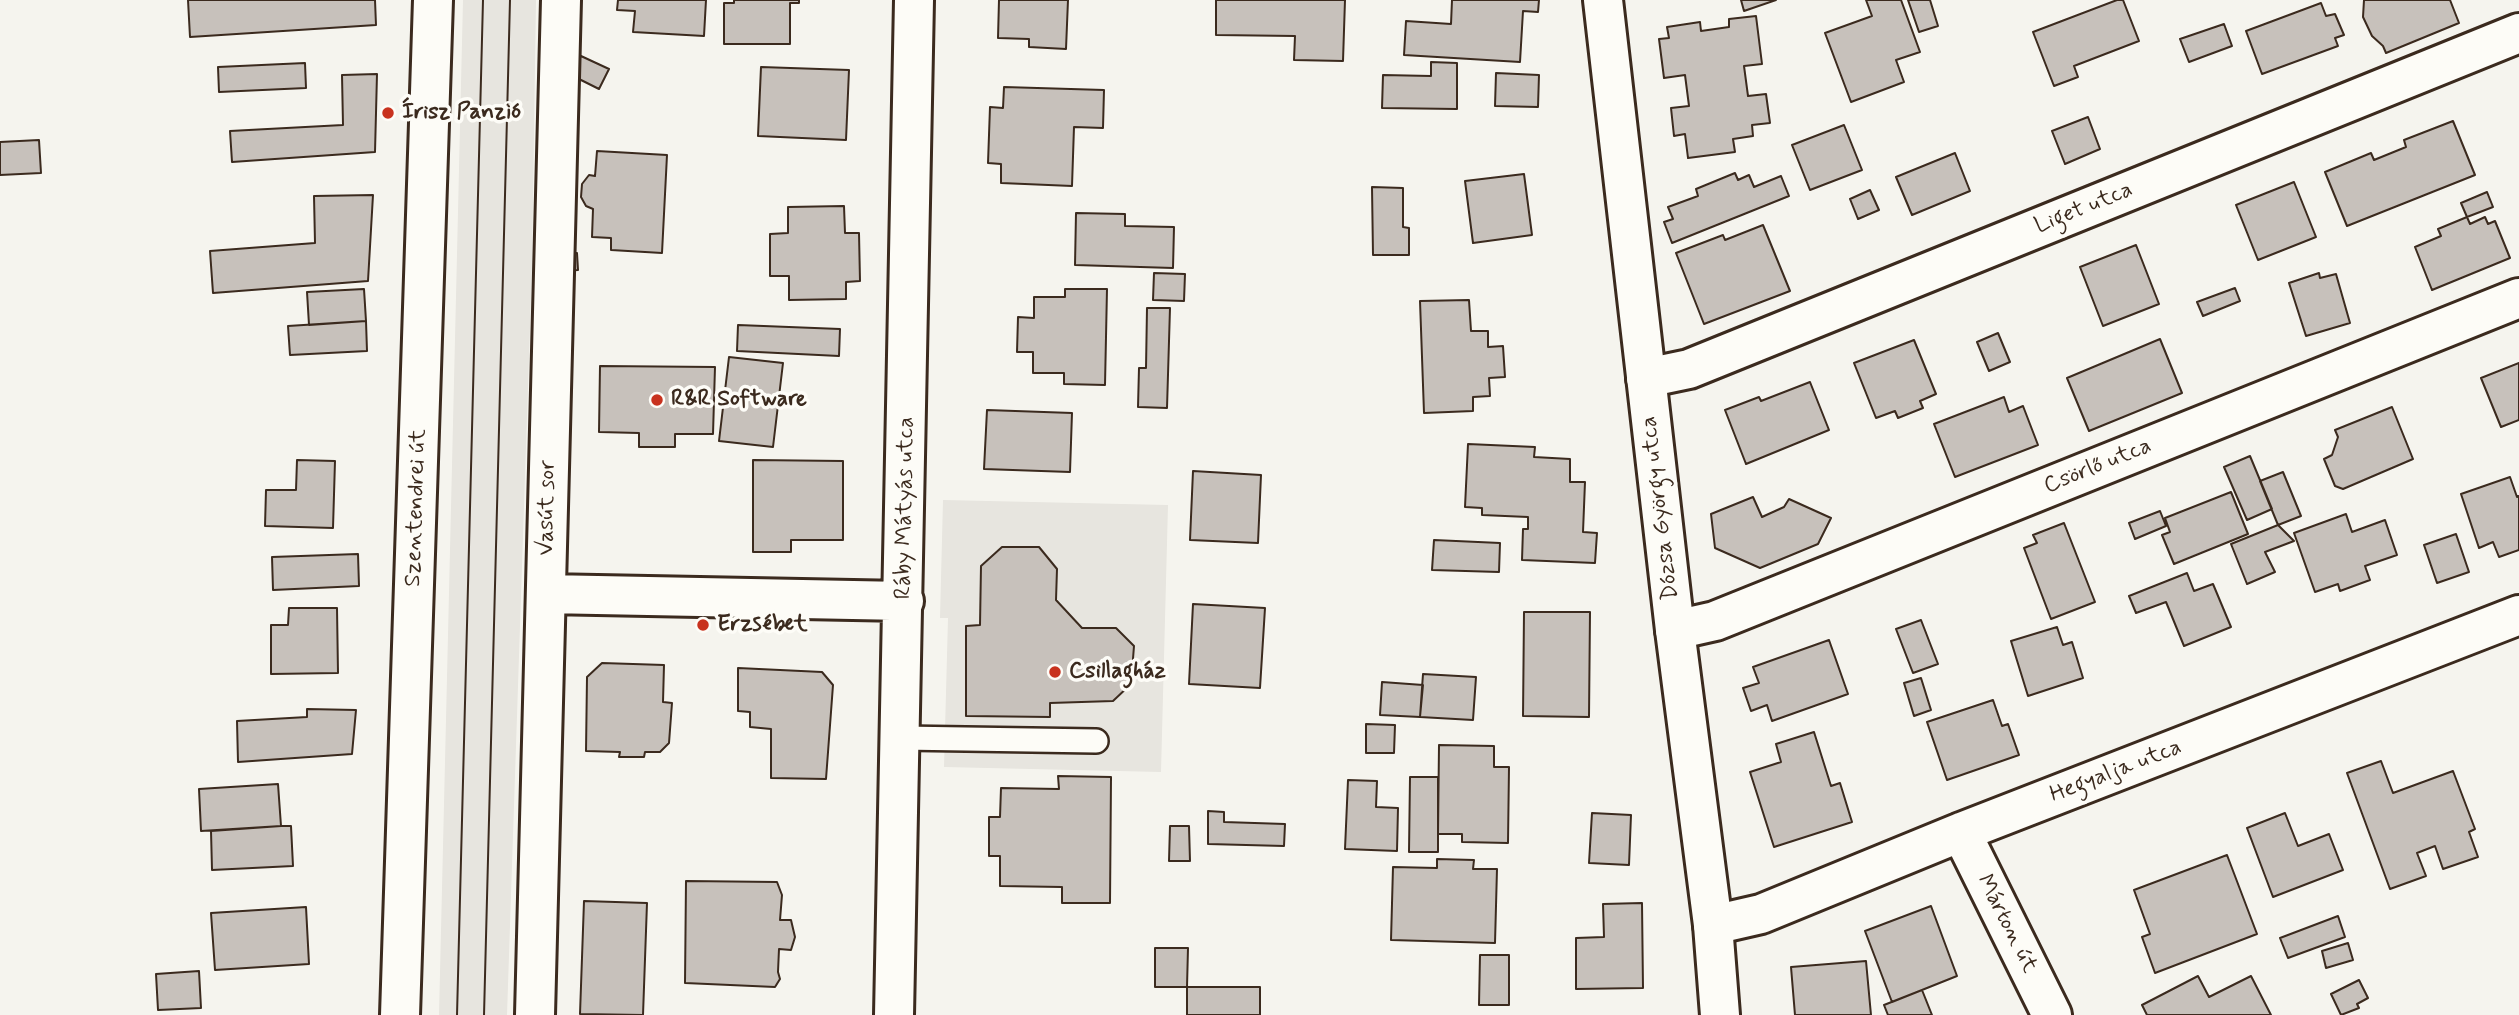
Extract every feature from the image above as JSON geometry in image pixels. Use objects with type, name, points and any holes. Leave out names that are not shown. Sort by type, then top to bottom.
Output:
[{"type":"street","name":"Szentendrei út","points":[[400,1015],[433,0]]},
{"type":"street","name":"Vasút sor","points":[[535,1015],[561,0]]},
{"type":"street","name":"Ráby Mátyás utca","points":[[894,1015],[914,0]]},
{"type":"street","name":"Dózsa György utca","points":[[1603,0],[1675,630],[1713,925],[1720,1015]]},
{"type":"street","name":"Liget utca","points":[[1646,378],[1689,369],[2519,33]]},
{"type":"street","name":"Csörlő utca","points":[[1675,630],[1715,621],[2519,298]]},
{"type":"street","points":[[546,594],[904,601]]},
{"type":"street","name":"Hegyalja utca","points":[[1713,925],[1761,914],[1961,832],[2519,615]]},
{"type":"street","name":"Márton út","points":[[1961,832],[2052,1015]]},
{"type":"lane","points":[[901,738],[1096,741]]},
{"type":"shaded area","points":[[463,0],[536,0],[532,267],[507,1015],[439,1015]]},
{"type":"shaded area","name":"Csillagház","points":[[943,500],[1168,505],[1161,772],[944,767],[948,618],[940,618]]},
{"type":"building","points":[[188,0],[375,0],[376,25],[190,37]]},
{"type":"building","points":[[618,0],[706,0],[704,36],[633,32],[635,11],[617,10]]},
{"type":"building","points":[[734,0],[799,0],[799,3],[790,3],[790,44],[724,44],[724,3],[734,3]]},
{"type":"building","points":[[999,0],[1068,0],[1066,49],[1029,47],[1029,39],[998,38]]},
{"type":"building","points":[[1216,0],[1345,0],[1343,61],[1294,60],[1295,36],[1216,35]]},
{"type":"building","points":[[1452,0],[1539,0],[1538,12],[1523,11],[1520,62],[1404,55],[1406,21],[1451,24]]},
{"type":"building","points":[[1741,0],[1776,0],[1744,11]]},
{"type":"building","points":[[1866,0],[1901,0],[1920,52],[1896,60],[1904,82],[1851,102],[1825,33],[1872,16]]},
{"type":"building","points":[[1908,0],[1930,0],[1938,26],[1919,32]]},
{"type":"building","points":[[2123,0],[2139,41],[2074,66],[2078,77],[2054,86],[2033,32]]},
{"type":"building","points":[[2364,0],[2450,0],[2459,23],[2386,53],[2383,46],[2372,36],[2363,17]]},
{"type":"building","points":[[2321,3],[2326,16],[2335,14],[2344,35],[2335,38],[2338,46],[2262,74],[2246,31]]},
{"type":"building","points":[[1756,16],[1762,64],[1744,66],[1748,96],[1766,94],[1770,123],[1752,125],[1753,136],[1733,139],[1735,152],[1688,158],[1685,134],[1674,136],[1671,108],[1689,106],[1685,75],[1664,78],[1659,39],[1669,38],[1667,27],[1700,22],[1701,31],[1729,27],[1729,19]]},
{"type":"building","points":[[2224,24],[2232,46],[2189,62],[2180,39]]},
{"type":"building","points":[[581,56],[609,69],[599,89],[571,75]]},
{"type":"building","points":[[1431,62],[1457,63],[1457,109],[1382,108],[1383,75],[1431,76]]},
{"type":"building","points":[[305,63],[306,88],[219,92],[218,67]]},
{"type":"building","points":[[761,67],[849,70],[846,140],[758,136]]},
{"type":"building","points":[[1496,73],[1539,75],[1538,107],[1495,106]]},
{"type":"building","points":[[377,74],[375,152],[232,162],[230,131],[343,125],[342,75]]},
{"type":"building","points":[[1004,87],[1104,90],[1103,128],[1074,127],[1072,186],[1001,183],[1001,164],[988,163],[990,107],[1003,108]]},
{"type":"building","points":[[2088,117],[2100,149],[2065,164],[2052,131]]},
{"type":"building","points":[[2453,121],[2475,175],[2347,226],[2325,172],[2371,153],[2374,160],[2406,147],[2404,140]]},
{"type":"building","points":[[1844,125],[1862,170],[1810,190],[1792,145]]},
{"type":"building","points":[[39,140],[41,173],[0,175],[0,142]]},
{"type":"building","points":[[597,151],[667,155],[662,253],[611,250],[611,238],[592,237],[593,209],[586,206],[581,197],[582,184],[589,175],[595,176]]},
{"type":"building","points":[[1955,153],[1970,191],[1912,215],[1896,177]]},
{"type":"building","points":[[1735,173],[1738,180],[1749,175],[1754,187],[1781,176],[1789,196],[1672,243],[1664,222],[1673,219],[1668,207],[1698,196],[1696,189]]},
{"type":"building","points":[[1524,174],[1532,235],[1473,243],[1465,181]]},
{"type":"building","points":[[2294,182],[2316,237],[2258,260],[2236,205]]},
{"type":"building","points":[[1372,187],[1403,188],[1403,227],[1409,228],[1409,255],[1373,255]]},
{"type":"building","points":[[1870,190],[1879,210],[1858,219],[1850,199]]},
{"type":"building","points":[[2487,192],[2493,207],[2467,217],[2461,203]]},
{"type":"building","points":[[373,195],[368,281],[213,293],[210,251],[315,243],[314,196]]},
{"type":"building","points":[[844,206],[845,233],[859,233],[860,281],[846,282],[846,299],[789,300],[789,276],[770,276],[770,234],[788,233],[788,207]]},
{"type":"building","points":[[1076,213],[1125,214],[1125,226],[1174,227],[1173,268],[1075,265]]},
{"type":"building","points":[[2467,217],[2470,224],[2485,217],[2488,224],[2495,221],[2510,258],[2432,290],[2415,247],[2441,236],[2438,229]]},
{"type":"building","points":[[1763,225],[1790,291],[1704,324],[1676,253],[1723,235],[1725,240]]},
{"type":"building","points":[[2136,245],[2159,304],[2103,326],[2080,267]]},
{"type":"building","points":[[563,253],[577,253],[578,270],[563,271]]},
{"type":"building","points":[[1154,273],[1185,274],[1184,301],[1153,300]]},
{"type":"building","points":[[2319,273],[2320,278],[2336,274],[2350,323],[2306,336],[2289,283]]},
{"type":"building","points":[[2235,288],[2240,301],[2203,316],[2197,302]]},
{"type":"building","points":[[364,289],[366,321],[309,325],[307,292]]},
{"type":"building","points":[[1065,289],[1107,289],[1105,385],[1064,384],[1064,373],[1033,373],[1033,352],[1017,352],[1018,317],[1034,318],[1034,297],[1065,297]]},
{"type":"building","points":[[1469,300],[1471,331],[1488,331],[1488,347],[1503,346],[1505,377],[1489,378],[1490,396],[1473,397],[1473,411],[1424,413],[1420,301]]},
{"type":"building","points":[[1147,308],[1170,308],[1167,408],[1138,407],[1139,368],[1146,368]]},
{"type":"building","points":[[366,321],[367,351],[290,355],[288,326]]},
{"type":"building","points":[[738,325],[840,329],[839,356],[737,351]]},
{"type":"building","points":[[1998,333],[2010,362],[1989,371],[1977,342]]},
{"type":"building","points":[[2160,339],[2182,393],[2089,431],[2067,378]]},
{"type":"building","points":[[1914,340],[1936,394],[1920,401],[1923,408],[1898,418],[1895,411],[1876,418],[1854,363]]},
{"type":"building","points":[[729,357],[783,363],[773,447],[719,441]]},
{"type":"building","points":[[2519,363],[2519,420],[2501,427],[2481,378]]},
{"type":"building","name":"R&R Software","points":[[600,366],[715,367],[713,434],[675,434],[675,447],[639,447],[639,433],[599,432]]},
{"type":"building","points":[[1810,382],[1829,430],[1746,464],[1725,410],[1759,397],[1761,401]]},
{"type":"building","points":[[2004,397],[2009,412],[2023,406],[2038,445],[1955,477],[1934,424]]},
{"type":"building","points":[[2392,407],[2413,459],[2343,489],[2335,486],[2324,459],[2332,455],[2338,437],[2335,430]]},
{"type":"building","points":[[987,410],[1072,413],[1070,472],[984,469]]},
{"type":"building","points":[[1468,444],[1535,447],[1534,457],[1570,459],[1570,482],[1585,482],[1583,532],[1597,533],[1595,563],[1522,560],[1523,529],[1528,529],[1528,517],[1482,515],[1482,508],[1465,507]]},
{"type":"building","points":[[2250,456],[2272,509],[2247,520],[2224,467]]},
{"type":"building","points":[[297,460],[335,461],[333,528],[265,526],[266,490],[296,490]]},
{"type":"building","points":[[753,460],[843,461],[843,540],[791,540],[791,552],[753,552]]},
{"type":"building","points":[[1193,471],[1261,475],[1258,543],[1190,540]]},
{"type":"building","points":[[2283,472],[2301,516],[2278,525],[2260,481]]},
{"type":"building","points":[[2510,477],[2517,497],[2519,496],[2519,550],[2499,557],[2493,542],[2479,548],[2461,494]]},
{"type":"building","points":[[2231,492],[2248,534],[2174,564],[2162,535],[2170,532],[2165,518]]},
{"type":"building","points":[[1753,497],[1762,517],[1784,507],[1789,499],[1831,518],[1818,544],[1760,568],[1715,548],[1711,514]]},
{"type":"building","points":[[2160,511],[2166,526],[2135,539],[2129,523]]},
{"type":"building","points":[[2346,514],[2352,532],[2385,520],[2397,555],[2365,566],[2370,580],[2340,591],[2338,584],[2315,592],[2294,533]]},
{"type":"building","points":[[2064,523],[2095,602],[2051,619],[2024,548],[2037,543],[2033,535]]},
{"type":"building","points":[[2278,525],[2294,541],[2265,552],[2275,572],[2247,584],[2231,544]]},
{"type":"building","points":[[2456,534],[2469,572],[2437,583],[2424,545]]},
{"type":"building","points":[[1434,540],[1500,543],[1499,572],[1432,570]]},
{"type":"building","points":[[1002,547],[1039,547],[1057,569],[1056,600],[1082,628],[1116,628],[1134,646],[1131,684],[1113,701],[1050,703],[1050,717],[966,716],[966,626],[980,625],[981,566]]},
{"type":"building","points":[[358,554],[359,586],[273,590],[272,557]]},
{"type":"building","points":[[2187,573],[2194,591],[2213,584],[2231,627],[2184,646],[2166,602],[2136,613],[2129,596]]},
{"type":"building","points":[[1193,604],[1265,608],[1260,688],[1189,684]]},
{"type":"building","points":[[289,608],[337,608],[338,673],[271,674],[271,625],[288,625]]},
{"type":"building","points":[[1524,612],[1590,612],[1589,717],[1523,716]]},
{"type":"building","points":[[1921,620],[1938,664],[1913,673],[1896,629]]},
{"type":"building","points":[[2057,627],[2063,645],[2072,642],[2083,678],[2028,696],[2011,641]]},
{"type":"building","points":[[1829,640],[1848,694],[1772,721],[1767,705],[1751,711],[1743,688],[1759,683],[1753,667]]},
{"type":"building","points":[[602,663],[664,665],[663,702],[672,703],[669,743],[660,752],[645,752],[644,757],[619,757],[620,752],[586,751],[587,677]]},
{"type":"building","points":[[738,668],[822,672],[833,685],[826,779],[771,778],[771,729],[750,727],[750,712],[738,711]]},
{"type":"building","points":[[1423,674],[1476,677],[1473,720],[1420,717]]},
{"type":"building","points":[[1921,678],[1931,710],[1914,716],[1904,683]]},
{"type":"building","points":[[1382,682],[1423,685],[1420,717],[1380,715]]},
{"type":"building","points":[[1993,700],[2002,726],[2008,724],[2019,755],[1947,780],[1927,722]]},
{"type":"building","points":[[307,709],[356,710],[352,754],[238,762],[237,721],[307,717]]},
{"type":"building","points":[[1366,724],[1395,725],[1394,753],[1366,753]]},
{"type":"building","points":[[1814,732],[1831,786],[1840,783],[1852,822],[1774,847],[1750,772],[1781,762],[1776,744]]},
{"type":"building","points":[[1439,745],[1494,746],[1494,767],[1509,767],[1508,843],[1462,842],[1462,834],[1438,834]]},
{"type":"building","points":[[2381,761],[2393,793],[2453,771],[2475,829],[2469,832],[2478,857],[2443,869],[2435,846],[2417,853],[2426,876],[2390,889],[2347,773]]},
{"type":"building","points":[[1058,776],[1111,777],[1110,903],[1062,903],[1062,887],[1000,886],[1000,856],[989,856],[989,817],[1000,817],[1001,788],[1059,789]]},
{"type":"building","points":[[1410,777],[1438,777],[1438,852],[1409,852]]},
{"type":"building","points":[[1348,780],[1377,781],[1376,807],[1398,808],[1397,851],[1345,849]]},
{"type":"building","points":[[278,784],[281,826],[201,831],[199,789]]},
{"type":"building","points":[[1208,811],[1224,812],[1224,822],[1285,824],[1284,846],[1208,844]]},
{"type":"building","points":[[1592,813],[1631,815],[1629,865],[1589,863]]},
{"type":"building","points":[[2285,813],[2298,846],[2329,834],[2343,870],[2273,897],[2247,828]]},
{"type":"building","points":[[291,826],[293,866],[212,870],[211,831]]},
{"type":"building","points":[[1170,826],[1189,826],[1190,861],[1169,861]]},
{"type":"building","points":[[2227,855],[2257,934],[2155,973],[2142,937],[2150,934],[2134,890]]},
{"type":"building","points":[[1437,859],[1474,860],[1473,869],[1497,869],[1495,943],[1391,940],[1393,867],[1437,868]]},
{"type":"building","points":[[686,881],[777,882],[782,895],[780,920],[791,920],[795,937],[791,950],[779,949],[780,979],[775,987],[685,983]]},
{"type":"building","points":[[584,901],[647,903],[643,1015],[580,1014]]},
{"type":"building","points":[[1642,903],[1643,988],[1576,989],[1576,938],[1604,937],[1603,904]]},
{"type":"building","points":[[1931,906],[1957,976],[1892,1002],[1865,931]]},
{"type":"building","points":[[306,907],[309,964],[215,970],[211,913]]},
{"type":"building","points":[[2338,916],[2345,937],[2288,958],[2280,938]]},
{"type":"building","points":[[2348,943],[2353,960],[2326,968],[2322,951]]},
{"type":"building","points":[[1155,948],[1188,948],[1187,987],[1155,987]]},
{"type":"building","points":[[1480,955],[1509,955],[1509,1005],[1479,1005]]},
{"type":"building","points":[[1866,961],[1871,1015],[1795,1015],[1791,967]]},
{"type":"building","points":[[199,971],[201,1008],[158,1010],[156,974]]},
{"type":"building","points":[[2198,976],[2209,997],[2251,976],[2271,1015],[2147,1015],[2142,1005]]},
{"type":"building","points":[[2359,980],[2368,998],[2357,1004],[2359,1008],[2341,1015],[2331,994]]},
{"type":"building","points":[[1187,987],[1260,987],[1260,1015],[1187,1015]]},
{"type":"building","points":[[1922,990],[1932,1015],[1888,1015],[1884,1005]]},
{"type":"tram line","points":[[457,1015],[483,0]]},
{"type":"tram line","points":[[484,1015],[510,0]]},
{"type":"place","name":"Írisz Panzió","points":[[388,113]]},
{"type":"place","name":"R&R Software","points":[[657,400]]},
{"type":"place","name":"Erzsébet","points":[[703,625]]},
{"type":"place","name":"Csillagház","points":[[1055,672]]}]
